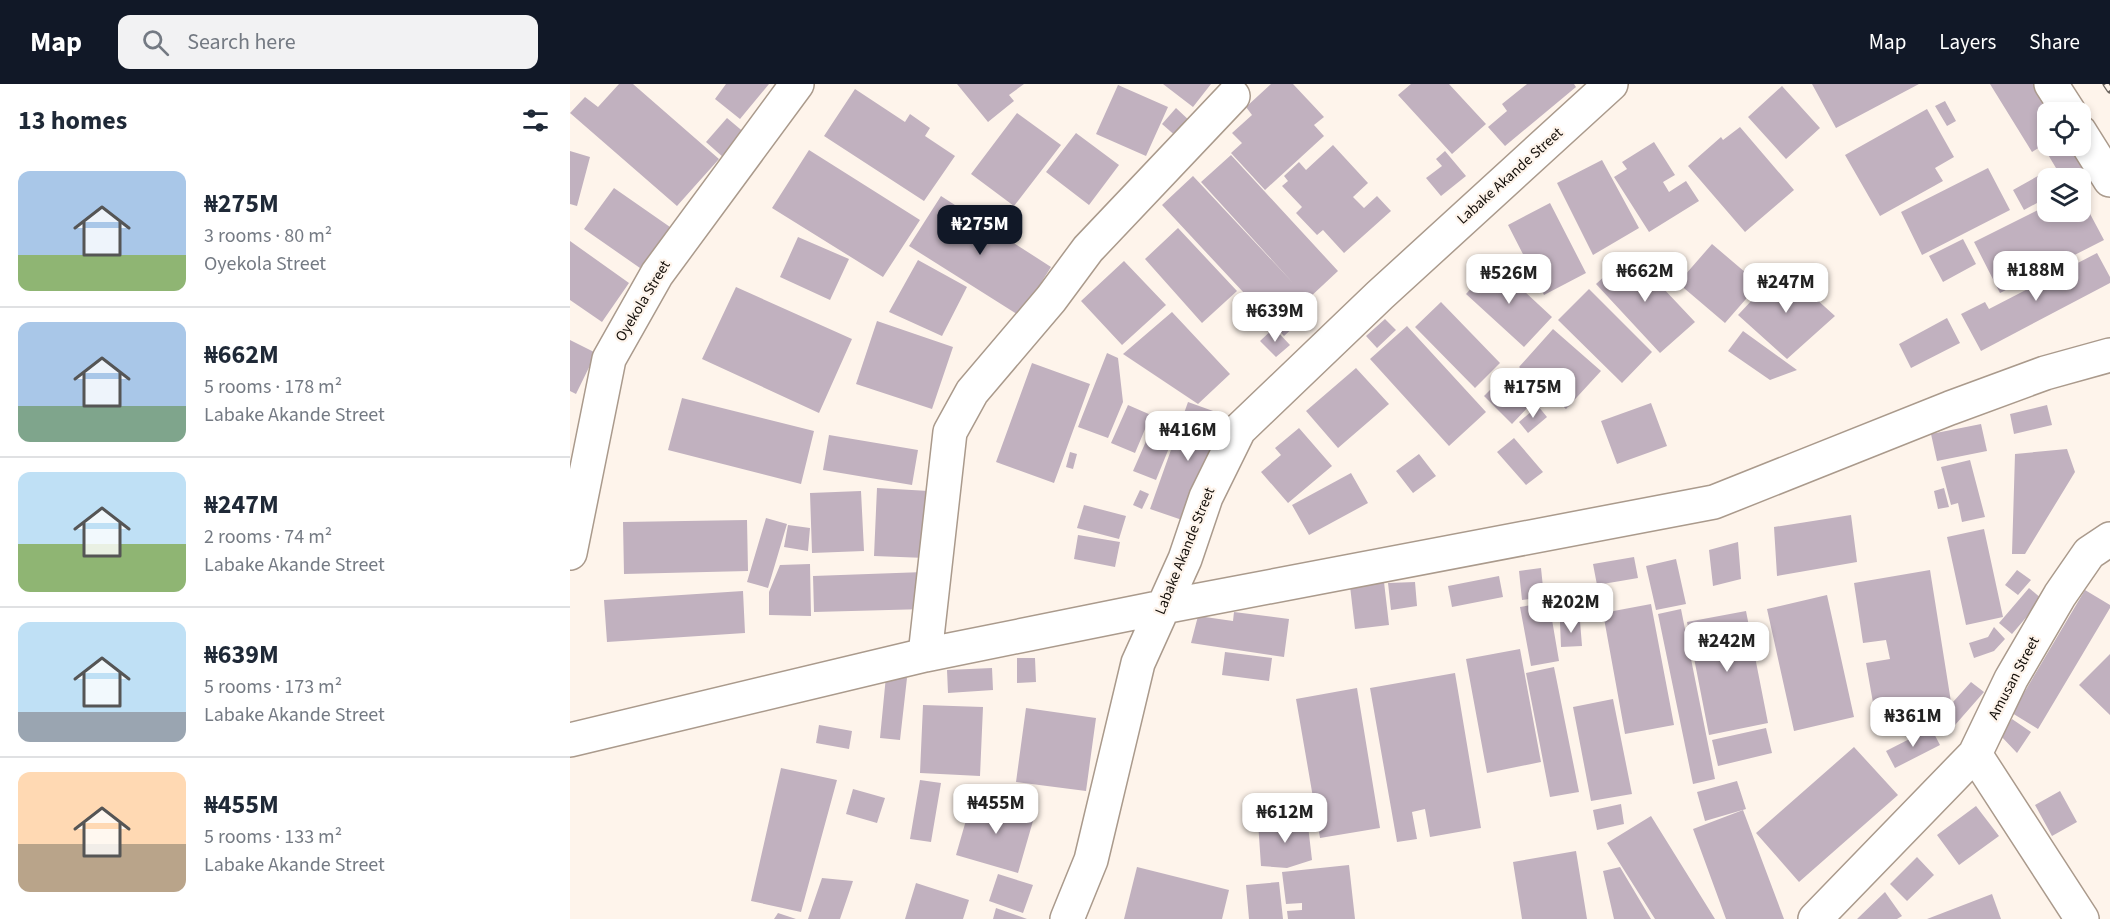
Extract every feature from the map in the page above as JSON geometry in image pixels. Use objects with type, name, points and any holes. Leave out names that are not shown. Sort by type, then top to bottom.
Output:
[{"type":"street","name":"Oyekola Street","points":[[570,553],[609,359],[657,274],[797,84]]},
{"type":"street","name":"Labake Akande Street","points":[[1067,919],[1091,860],[1138,663],[1185,559],[1206,497],[1239,430],[1380,295],[1611,84]]},
{"type":"street","points":[[2051,84],[2063,102]]},
{"type":"street","points":[[925,656],[950,432],[972,392],[1051,299],[1088,249],[1233,96]]},
{"type":"street","points":[[2091,150],[2110,180]]},
{"type":"street","points":[[570,740],[925,656],[1163,607],[1714,502],[1960,404],[2045,373],[2110,355]]},
{"type":"street","name":"Amusan Street","points":[[1815,919],[1974,754],[2011,680],[2060,595],[2089,553],[2110,539]]},
{"type":"street","points":[[1974,754],[2082,919]]},
{"type":"building","points":[[619,84],[633,84],[719,159],[677,206],[570,113],[585,97],[598,107]]},
{"type":"building","points":[[726,84],[769,84],[740,119],[715,99]]},
{"type":"building","points":[[957,84],[1024,84],[1009,95],[1014,101],[988,122]]},
{"type":"building","points":[[1163,84],[1211,84],[1193,107]]},
{"type":"building","points":[[1271,84],[1293,84],[1324,117],[1314,125],[1324,136],[1265,190],[1231,153],[1242,143],[1232,133],[1252,115],[1246,107]]},
{"type":"building","points":[[1411,84],[1449,84],[1486,124],[1452,154],[1398,95]]},
{"type":"building","points":[[1527,84],[1574,84],[1576,87],[1505,146],[1488,127],[1507,111],[1502,104]]},
{"type":"building","points":[[1812,84],[1919,84],[1836,128]]},
{"type":"building","points":[[1990,84],[2044,84],[2056,102],[2037,102],[2037,149],[2032,152]]},
{"type":"building","points":[[1118,85],[1168,107],[1146,156],[1096,134]]},
{"type":"building","points":[[1782,86],[1820,128],[1786,159],[1748,117]]},
{"type":"building","points":[[855,89],[905,122],[910,114],[930,128],[925,136],[955,156],[924,201],[824,136]]},
{"type":"building","points":[[1945,101],[1956,121],[1947,126],[1935,106]]},
{"type":"building","points":[[1176,108],[1192,123],[1178,138],[1162,124]]},
{"type":"building","points":[[1927,109],[1954,157],[1935,168],[1943,181],[1880,216],[1845,155]]},
{"type":"building","points":[[1017,113],[1061,145],[1014,206],[971,174]]},
{"type":"building","points":[[727,118],[746,134],[724,158],[706,142]]},
{"type":"building","points":[[1740,127],[1794,190],[1745,232],[1688,166],[1721,137],[1723,140]]},
{"type":"building","points":[[1076,133],[1119,165],[1089,205],[1046,172]]},
{"type":"building","points":[[1654,142],[1675,175],[1663,182],[1669,192],[1686,181],[1699,201],[1649,232],[1614,177],[1627,169],[1622,162]]},
{"type":"building","points":[[1333,145],[1368,183],[1353,197],[1364,208],[1377,196],[1391,211],[1344,253],[1323,230],[1317,235],[1296,213],[1302,207],[1282,186],[1288,181],[1284,176],[1299,162],[1306,170]]},
{"type":"building","points":[[809,150],[920,220],[883,277],[772,208]]},
{"type":"building","points":[[570,151],[590,157],[577,206],[570,204]]},
{"type":"building","points":[[1445,151],[1466,176],[1441,196],[1426,178],[1442,166],[1436,159]]},
{"type":"building","points":[[1231,155],[1338,271],[1308,299],[1315,308],[1284,336],[1162,205],[1193,176],[1294,284],[1201,182]]},
{"type":"building","points":[[2049,156],[2083,156],[2091,168],[2056,168]]},
{"type":"building","points":[[1602,160],[1639,228],[1593,255],[1557,183]]},
{"type":"building","points":[[1988,168],[2010,210],[1922,255],[1901,212]]},
{"type":"building","points":[[2037,176],[2037,203],[2024,210],[2013,190]]},
{"type":"building","points":[[614,188],[670,227],[640,268],[584,229]]},
{"type":"building","points":[[941,196],[1051,267],[1020,316],[909,246]]},
{"type":"building","points":[[1550,203],[1586,273],[1544,295],[1508,225]]},
{"type":"building","points":[[2037,210],[2037,222],[2091,222],[2091,216],[2104,240],[2000,293],[1974,242]]},
{"type":"building","points":[[1178,228],[1237,291],[1202,323],[1145,259]]},
{"type":"building","points":[[798,237],[849,259],[830,300],[780,277]]},
{"type":"building","points":[[1963,239],[1976,264],[1943,282],[1929,256]]},
{"type":"building","points":[[570,241],[629,283],[602,322],[570,300]]},
{"type":"building","points":[[1712,244],[1759,284],[1725,323],[1678,283]]},
{"type":"building","points":[[1630,253],[1695,322],[1660,353],[1596,284]]},
{"type":"building","points":[[2097,253],[2110,277],[2110,283],[1981,351],[1961,314],[1985,302],[1989,309]]},
{"type":"building","points":[[918,260],[967,287],[942,336],[889,312]]},
{"type":"building","points":[[1124,261],[1166,305],[1122,345],[1081,301]]},
{"type":"building","points":[[1494,263],[1552,317],[1524,347],[1466,294]]},
{"type":"building","points":[[1782,268],[1835,316],[1787,359],[1738,315]]},
{"type":"building","points":[[736,287],[852,339],[819,413],[702,359]]},
{"type":"building","points":[[1589,289],[1652,352],[1622,383],[1558,320]]},
{"type":"building","points":[[1441,302],[1500,363],[1475,388],[1415,327]]},
{"type":"building","points":[[1172,312],[1230,374],[1198,404],[1123,354]]},
{"type":"building","points":[[1947,318],[1960,343],[1911,368],[1899,344]]},
{"type":"building","points":[[1385,319],[1396,330],[1377,348],[1366,336]]},
{"type":"building","points":[[877,321],[953,347],[932,409],[856,384]]},
{"type":"building","points":[[1407,326],[1486,412],[1449,446],[1370,359]]},
{"type":"building","points":[[1274,328],[1290,345],[1276,357],[1260,341]]},
{"type":"building","points":[[1553,329],[1601,371],[1566,409],[1519,367]]},
{"type":"building","points":[[1743,331],[1797,370],[1770,380],[1728,351]]},
{"type":"building","points":[[570,340],[596,353],[576,394],[570,391]]},
{"type":"building","points":[[1107,353],[1118,358],[1123,402],[1108,438],[1078,427]]},
{"type":"building","points":[[1032,363],[1090,384],[1054,483],[996,462]]},
{"type":"building","points":[[1356,368],[1389,404],[1338,448],[1306,411]]},
{"type":"building","points":[[1502,378],[1530,405],[1512,424],[1484,396]]},
{"type":"building","points":[[682,398],[814,431],[801,484],[668,450]]},
{"type":"building","points":[[1188,402],[1227,416],[1188,522],[1150,509]]},
{"type":"building","points":[[1651,403],[1667,446],[1617,464],[1601,421]]},
{"type":"building","points":[[1128,405],[1151,415],[1135,453],[1111,443]]},
{"type":"building","points":[[2047,405],[2052,425],[2014,434],[2010,414]]},
{"type":"building","points":[[1538,406],[1547,417],[1528,433],[1519,422]]},
{"type":"building","points":[[1159,414],[1173,419],[1165,441],[1150,435]]},
{"type":"building","points":[[1981,424],[1987,451],[1937,461],[1931,434]]},
{"type":"building","points":[[1299,428],[1332,466],[1288,503],[1261,472],[1281,455],[1275,448]]},
{"type":"building","points":[[829,435],[918,450],[912,485],[823,470]]},
{"type":"building","points":[[1514,438],[1543,472],[1526,485],[1497,452]]},
{"type":"building","points":[[1147,439],[1169,448],[1156,480],[1133,471]]},
{"type":"building","points":[[2067,449],[2075,472],[2025,554],[2012,554],[2015,454]]},
{"type":"building","points":[[1070,452],[1077,454],[1073,469],[1066,467]]},
{"type":"building","points":[[1419,454],[1436,476],[1413,493],[1396,471]]},
{"type":"building","points":[[1970,460],[1985,517],[1962,522],[1958,503],[1951,505],[1941,467]]},
{"type":"building","points":[[1351,473],[1368,503],[1309,535],[1292,505]]},
{"type":"building","points":[[877,488],[929,491],[926,558],[874,556]]},
{"type":"building","points":[[1944,488],[1949,507],[1938,509],[1934,491]]},
{"type":"building","points":[[1140,490],[1149,494],[1142,509],[1133,505]]},
{"type":"building","points":[[861,491],[864,551],[812,553],[810,493]]},
{"type":"building","points":[[1084,505],[1126,516],[1119,539],[1077,528]]},
{"type":"building","points":[[1851,515],[1857,562],[1777,576],[1774,527]]},
{"type":"building","points":[[766,518],[787,524],[768,588],[747,582]]},
{"type":"building","points":[[747,520],[748,571],[624,574],[623,522]]},
{"type":"building","points":[[788,525],[810,528],[808,551],[784,547]]},
{"type":"building","points":[[1984,529],[2003,617],[1966,625],[1947,537]]},
{"type":"building","points":[[1078,535],[1120,542],[1115,567],[1074,559]]},
{"type":"building","points":[[1738,542],[1741,579],[1713,586],[1709,550]]},
{"type":"building","points":[[1634,557],[1638,578],[1597,585],[1593,564]]},
{"type":"building","points":[[1676,559],[1686,604],[1656,610],[1646,566]]},
{"type":"building","points":[[810,564],[811,616],[769,615],[769,592],[780,565]]},
{"type":"building","points":[[1541,568],[1544,597],[1522,600],[1519,571]]},
{"type":"building","points":[[1930,570],[1951,702],[1875,714],[1866,663],[1890,659],[1886,640],[1863,643],[1854,583]]},
{"type":"building","points":[[2017,570],[2031,580],[2018,595],[2005,585]]},
{"type":"building","points":[[924,572],[926,609],[814,612],[813,576]]},
{"type":"building","points":[[1499,576],[1503,597],[1452,607],[1448,586]]},
{"type":"building","points":[[1384,582],[1389,625],[1355,629],[1350,586]]},
{"type":"building","points":[[1415,582],[1417,606],[1391,610],[1388,583]]},
{"type":"building","points":[[2029,588],[2042,599],[2012,634],[1999,623]]},
{"type":"building","points":[[2085,590],[2110,605],[2110,608],[2038,729],[2012,713]]},
{"type":"building","points":[[743,591],[745,633],[607,642],[604,600]]},
{"type":"building","points":[[1827,595],[1854,717],[1794,731],[1767,609]]},
{"type":"building","points":[[1549,602],[1559,661],[1531,666],[1520,607]]},
{"type":"building","points":[[1651,604],[1674,725],[1625,734],[1603,613]]},
{"type":"building","points":[[1681,609],[1715,779],[1693,784],[1658,614]]},
{"type":"building","points":[[1746,611],[1768,723],[1709,735],[1687,622]]},
{"type":"building","points":[[1234,612],[1289,619],[1284,657],[1191,643],[1198,616],[1233,621]]},
{"type":"building","points":[[1580,621],[1582,646],[1561,647],[1560,622]]},
{"type":"building","points":[[1994,627],[2005,639],[1994,651],[1974,658],[1969,643],[1988,637]]},
{"type":"building","points":[[1520,649],[1541,762],[1487,773],[1466,659]]},
{"type":"building","points":[[1225,652],[1272,658],[1269,681],[1222,675]]},
{"type":"building","points":[[2110,654],[2110,715],[2079,685]]},
{"type":"building","points":[[1017,658],[1035,658],[1036,682],[1017,683]]},
{"type":"building","points":[[1554,667],[1579,792],[1550,797],[1526,673]]},
{"type":"building","points":[[992,668],[993,690],[948,693],[947,670]]},
{"type":"building","points":[[1455,673],[1481,828],[1430,837],[1425,809],[1412,812],[1417,839],[1397,842],[1370,688]]},
{"type":"building","points":[[886,676],[907,678],[900,740],[880,738]]},
{"type":"building","points":[[1971,682],[1984,692],[1948,733],[1935,722]]},
{"type":"building","points":[[1357,688],[1380,828],[1320,838],[1296,699]]},
{"type":"building","points":[[1613,699],[1632,794],[1591,801],[1573,707]]},
{"type":"building","points":[[923,705],[983,707],[980,776],[920,773]]},
{"type":"building","points":[[1026,708],[1096,718],[1086,791],[1016,782]]},
{"type":"building","points":[[2012,719],[2031,732],[2017,753],[2000,735]]},
{"type":"building","points":[[819,725],[852,731],[849,749],[816,743]]},
{"type":"building","points":[[1766,728],[1772,753],[1718,766],[1712,740]]},
{"type":"building","points":[[1931,728],[1940,745],[1895,768],[1886,751]]},
{"type":"building","points":[[1854,747],[1898,795],[1799,882],[1756,833]]},
{"type":"building","points":[[781,768],[837,780],[801,912],[751,901]]},
{"type":"building","points":[[920,780],[941,783],[931,842],[910,839]]},
{"type":"building","points":[[1737,781],[1746,809],[1705,821],[1697,792]]},
{"type":"building","points":[[853,789],[885,798],[877,823],[846,814]]},
{"type":"building","points":[[2060,791],[2077,822],[2052,836],[2035,805]]},
{"type":"building","points":[[973,796],[1035,814],[1018,873],[956,855]]},
{"type":"building","points":[[1621,804],[1624,824],[1597,830],[1593,810]]},
{"type":"building","points":[[1976,806],[1999,836],[1959,865],[1937,835]]},
{"type":"building","points":[[1743,810],[1784,919],[1726,919],[1693,829]]},
{"type":"building","points":[[1651,816],[1715,919],[1655,919],[1607,843]]},
{"type":"building","points":[[1307,817],[1312,860],[1287,868],[1261,866],[1258,822],[1282,824]]},
{"type":"building","points":[[1576,851],[1587,919],[1522,919],[1513,862]]},
{"type":"building","points":[[1917,857],[1934,875],[1907,901],[1890,884]]},
{"type":"building","points":[[1349,865],[1355,919],[1288,919],[1287,911],[1302,910],[1302,903],[1286,904],[1282,872]]},
{"type":"building","points":[[1137,867],[1229,890],[1222,919],[1124,919]]},
{"type":"building","points":[[1620,867],[1651,919],[1614,919],[1603,871]]},
{"type":"building","points":[[998,874],[1033,885],[1023,913],[989,901]]},
{"type":"building","points":[[822,878],[853,881],[840,919],[808,919]]},
{"type":"building","points":[[1279,882],[1283,919],[1249,919],[1246,885]]},
{"type":"building","points":[[916,883],[969,900],[963,919],[905,919]]},
{"type":"building","points":[[1885,892],[1902,916],[1897,919],[1857,919]]},
{"type":"building","points":[[1992,894],[2001,919],[1927,919]]},
{"type":"building","points":[[996,908],[1027,919],[993,919]]},
{"type":"building","points":[[778,913],[796,919],[774,919]]},
{"type":"railway","points":[[2106,84],[2110,90]]}]
